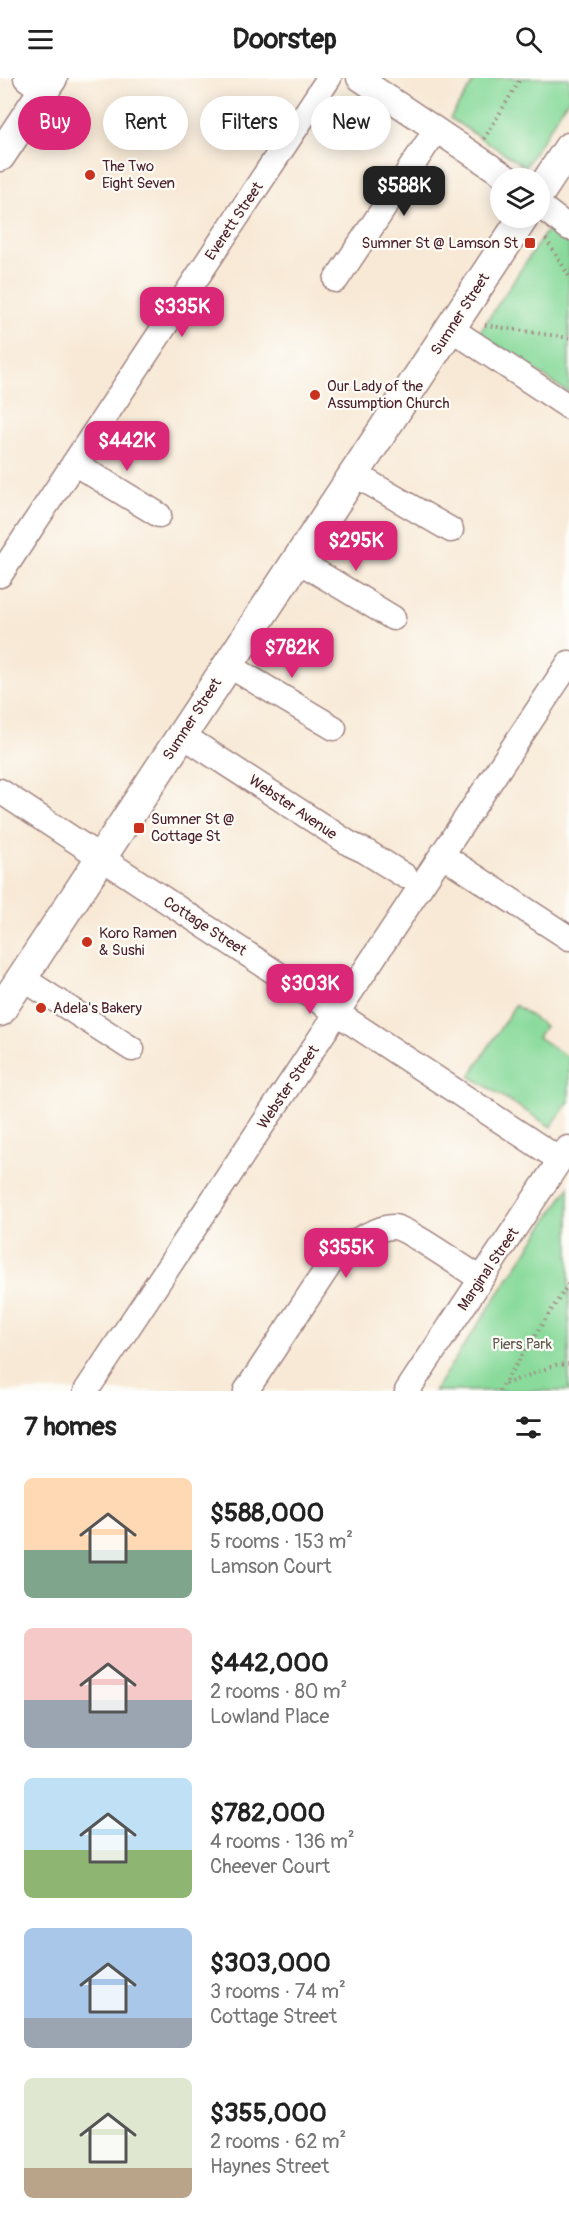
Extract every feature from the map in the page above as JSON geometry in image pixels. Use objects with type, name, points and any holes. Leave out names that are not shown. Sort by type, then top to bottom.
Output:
[{"type":"main road","points":[[0,156],[40,82]]},
{"type":"main road","points":[[550,177],[569,148]]},
{"type":"main road","name":"Sumner Street","points":[[0,1011],[354,474],[464,326],[529,228]]},
{"type":"street","name":"Everett Street","points":[[0,575],[329,78]]},
{"type":"street","points":[[359,78],[493,168]]},
{"type":"street","points":[[336,280],[436,130]]},
{"type":"street","points":[[550,214],[569,228]]},
{"type":"street","points":[[464,326],[569,407]]},
{"type":"street","points":[[74,463],[159,515]]},
{"type":"street","points":[[354,474],[451,530]]},
{"type":"street","points":[[297,560],[393,618]]},
{"type":"street","name":"Webster Street","points":[[86,1391],[569,663]]},
{"type":"street","points":[[228,665],[334,728]]},
{"type":"street","name":"Webster Avenue","points":[[182,735],[350,844],[405,876]]},
{"type":"street","name":"Cottage Street","points":[[0,791],[337,1013],[565,1153]]},
{"type":"street","points":[[442,855],[569,938]]},
{"type":"street","points":[[22,978],[132,1049]]},
{"type":"street","name":"Marginal Street","points":[[407,1391],[565,1153]]},
{"type":"street","points":[[246,1391],[336,1255],[352,1243],[386,1228],[403,1229],[481,1280]]},
{"type":"path","points":[[480,145],[521,78]]},
{"type":"path","points":[[535,228],[569,276]]},
{"type":"path","points":[[464,326],[569,338]]},
{"type":"path","points":[[499,1391],[569,1283]]},
{"type":"path","points":[[504,1384],[556,1365],[569,1364]]},
{"type":"green space","points":[[476,78],[569,78],[569,98],[525,167],[450,118]]},
{"type":"green space","points":[[548,228],[569,241],[569,393],[479,333]]},
{"type":"green space","points":[[515,1005],[545,1026],[538,1037],[569,1058],[569,1101],[551,1127],[470,1076]]},
{"type":"green space","name":"Piers Park","points":[[569,1187],[569,1391],[434,1391]]},
{"type":"place","name":"The Two Eight Seven","points":[[90,175]]},
{"type":"place","name":"Sumner St @ Lamson St","points":[[530,243]]},
{"type":"place","name":"Our Lady of the Assumption Church","points":[[315,395]]},
{"type":"place","name":"Sumner St @ Cottage St","points":[[139,828]]},
{"type":"place","name":"Koro Ramen & Sushi","points":[[87,942]]},
{"type":"place","name":"Adela's Bakery","points":[[41,1008]]}]
